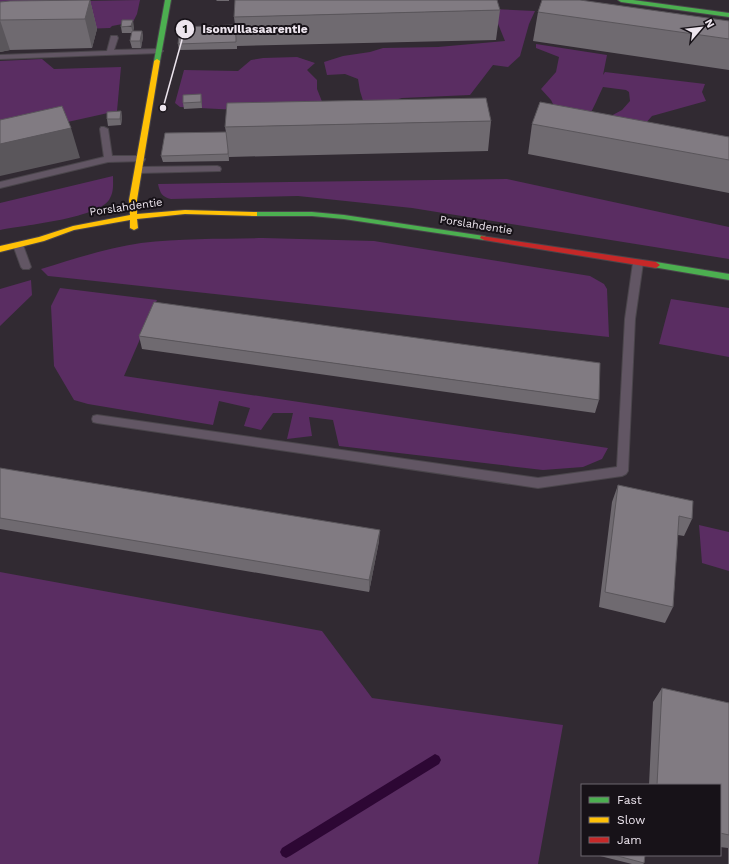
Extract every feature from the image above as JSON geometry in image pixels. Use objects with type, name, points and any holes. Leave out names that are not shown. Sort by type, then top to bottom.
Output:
[{"type":"street","points":[[134,228],[133,200],[168,0]]},
{"type":"street","points":[[621,0],[729,15]]},
{"type":"street","name":"Porslahdentie","points":[[0,249],[41,239],[73,228],[134,217],[185,212],[217,214],[283,214],[344,217],[729,278]]},
{"type":"street","name":"Porslahdentie","points":[[191,221],[217,214]]},
{"type":"street","name":"Porslahdentie","points":[[41,239],[72,238]]},
{"type":"lane","points":[[110,53],[114,38]]},
{"type":"lane","points":[[0,57],[159,51]]},
{"type":"lane","points":[[104,129],[108,159]]},
{"type":"lane","points":[[0,185],[108,159],[141,159]]},
{"type":"lane","points":[[139,170],[217,169]]},
{"type":"lane","points":[[18,244],[26,267]]},
{"type":"lane","points":[[97,419],[538,483],[622,471],[630,318],[638,263]]},
{"type":"shaded area","points":[[0,0],[140,0],[137,14],[133,22],[112,26],[110,28],[0,32]]},
{"type":"shaded area","points":[[492,9],[535,11],[529,24],[520,56],[508,67],[493,65],[470,95],[402,98],[377,105],[364,104],[358,79],[345,74],[327,75],[324,62],[343,56],[370,52],[383,48],[438,47],[505,41]]},
{"type":"shaded area","points":[[536,44],[607,55],[603,75],[605,72],[705,84],[702,92],[706,101],[652,116],[645,124],[609,117],[622,110],[630,101],[629,92],[626,90],[603,87],[589,115],[556,110],[551,100],[541,89],[556,72],[559,57],[536,48]]},
{"type":"shaded area","points":[[297,57],[315,63],[307,70],[317,80],[317,89],[323,104],[238,110],[180,107],[175,103],[184,70],[238,71],[251,60],[263,58]]},
{"type":"shaded area","points":[[42,59],[54,69],[121,67],[117,111],[0,137],[0,61]]},
{"type":"shaded area","points":[[113,176],[112,194],[109,200],[101,207],[75,217],[0,230],[0,203]]},
{"type":"shaded area","points":[[507,179],[729,227],[729,259],[412,208],[298,196],[171,199],[162,194],[158,184]]},
{"type":"shaded area","points":[[263,238],[374,241],[590,276],[604,284],[607,289],[609,337],[48,276],[41,269],[103,251],[141,243],[186,239]]},
{"type":"shaded area","points":[[31,280],[32,295],[0,326],[0,289]]},
{"type":"shaded area","points":[[60,288],[157,300],[124,376],[608,448],[602,459],[583,467],[543,470],[339,446],[333,420],[309,417],[312,436],[287,439],[293,413],[273,413],[261,430],[244,426],[250,408],[219,401],[213,425],[88,404],[74,400],[54,366],[51,306]]},
{"type":"shaded area","points":[[671,299],[729,308],[729,357],[659,344]]},
{"type":"shaded area","points":[[699,525],[729,532],[729,571],[702,563]]},
{"type":"shaded area","points":[[0,572],[322,631],[372,698],[563,725],[538,864],[0,864]]},
{"type":"building","points":[[90,0],[85,19],[0,20],[0,2]]},
{"type":"building","points":[[235,0],[497,0],[500,10],[234,17]]},
{"type":"building","points":[[542,0],[580,0],[729,21],[729,39],[538,12]]},
{"type":"building","points":[[122,20],[133,20],[131,26],[121,27]]},
{"type":"building","points":[[235,25],[236,42],[178,44],[180,27]]},
{"type":"building","points":[[132,31],[142,31],[140,41],[130,41]]},
{"type":"building","points":[[201,94],[201,102],[183,103],[183,95]]},
{"type":"building","points":[[486,98],[491,121],[225,127],[227,103]]},
{"type":"building","points":[[540,102],[729,137],[729,160],[532,124]]},
{"type":"building","points":[[62,106],[71,128],[0,144],[0,120]]},
{"type":"building","points":[[121,111],[120,119],[107,119],[107,112]]},
{"type":"building","points":[[226,132],[228,154],[161,156],[165,133]]},
{"type":"building","points":[[154,302],[600,363],[599,400],[139,336]]},
{"type":"building","points":[[0,468],[380,530],[369,580],[0,518]]},
{"type":"building","points":[[618,485],[693,501],[692,519],[679,516],[673,607],[605,592]]},
{"type":"building","points":[[662,688],[729,703],[729,835],[721,833],[721,784],[657,784]]},
{"type":"building","points":[[618,856],[645,856],[644,863]]},
{"type":"waterway","points":[[286,852],[435,760]]},
{"type":"traffic: fast","points":[[157,61],[168,0]]},
{"type":"traffic: fast","points":[[621,0],[729,15]]},
{"type":"traffic: fast","points":[[254,214],[312,214],[344,217],[484,238]]},
{"type":"traffic: fast","points":[[656,265],[729,277]]},
{"type":"traffic: slow","points":[[134,228],[133,200],[157,61]]},
{"type":"traffic: slow","points":[[0,249],[41,239],[73,228],[134,217],[185,212],[254,214]]},
{"type":"traffic: jam","points":[[484,238],[656,265]]},
{"type":"place","name":"Isonvillasaarentie","points":[[163,108]]}]
